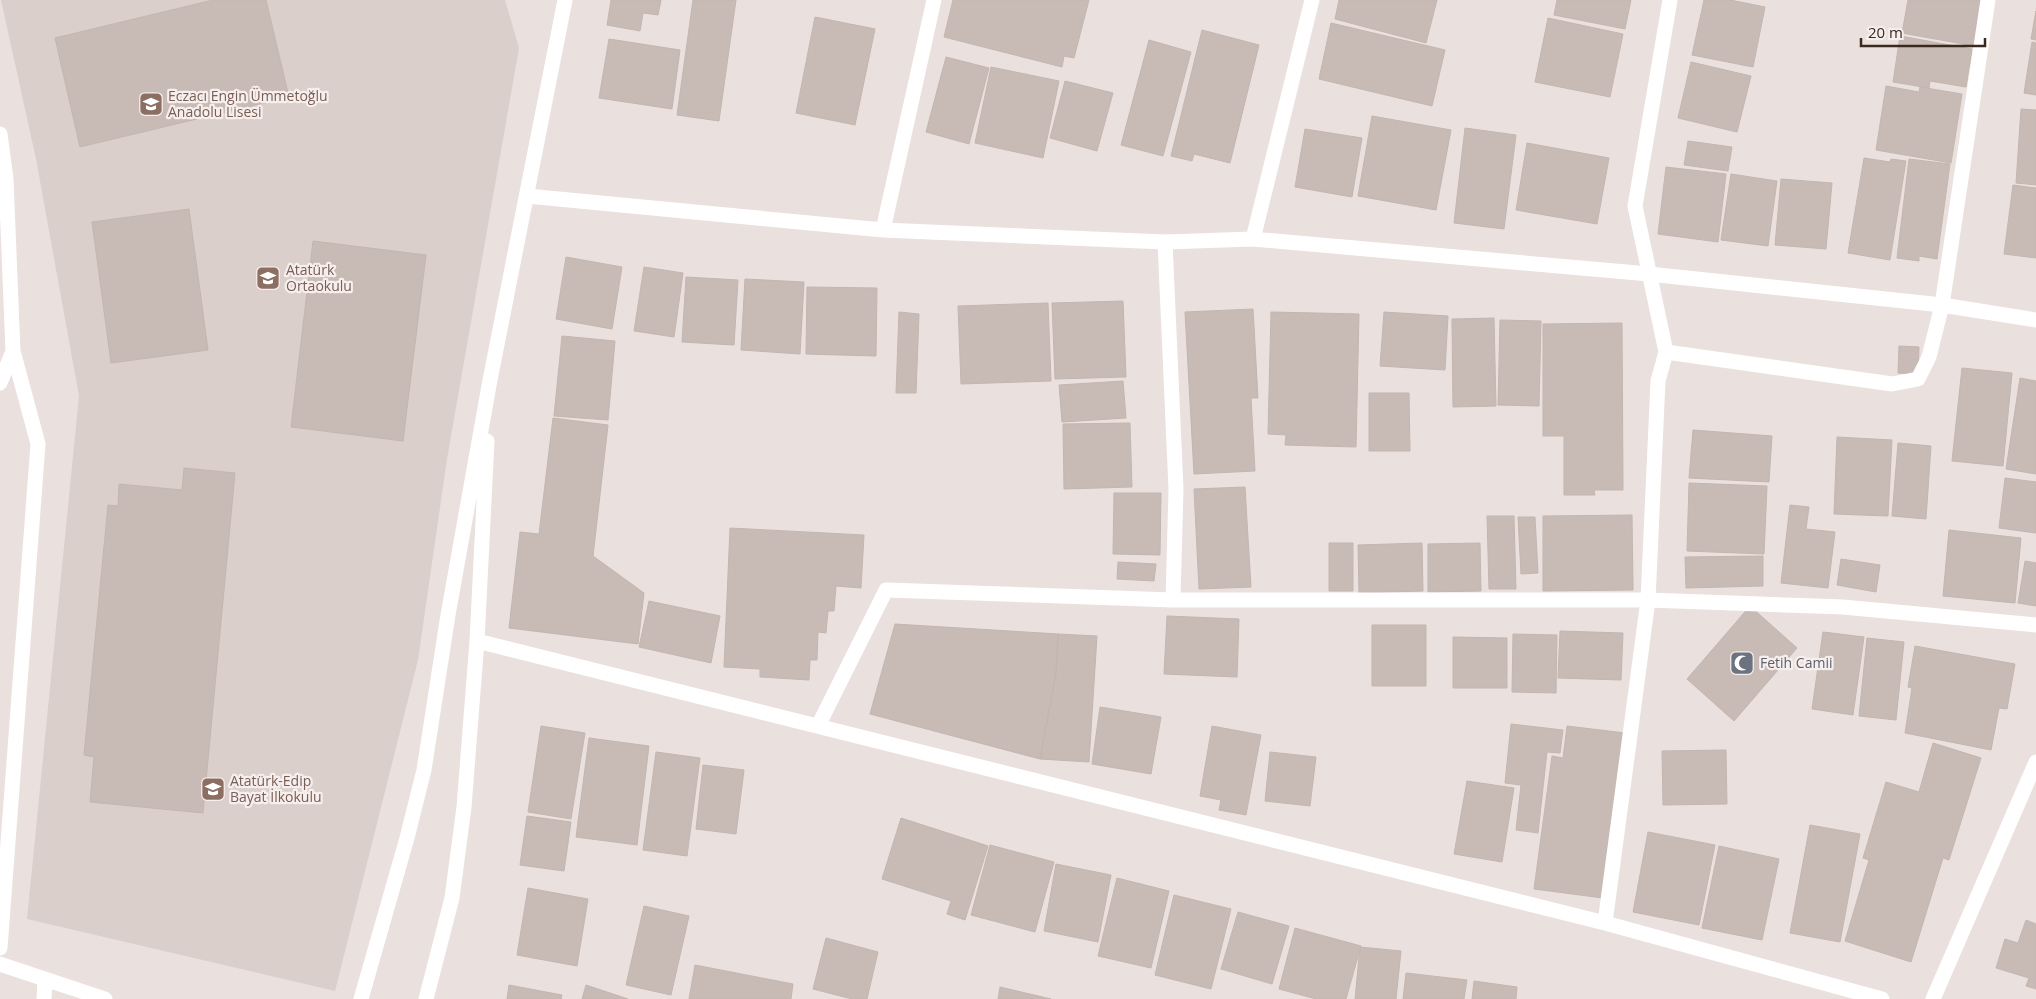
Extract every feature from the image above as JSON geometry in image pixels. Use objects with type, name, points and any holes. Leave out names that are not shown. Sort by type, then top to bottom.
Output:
[{"type":"street","points":[[361,999],[407,838],[424,770],[448,614],[490,380],[565,0]]},
{"type":"street","points":[[883,230],[934,0]]},
{"type":"street","points":[[1253,239],[1312,0]]},
{"type":"street","points":[[1605,923],[1648,600],[1658,381],[1666,352],[1635,206],[1670,0]]},
{"type":"street","points":[[1666,352],[1892,384],[1918,379],[1929,357],[1942,305],[1988,0]]},
{"type":"street","points":[[0,134],[6,179],[13,351],[38,444],[0,948]]},
{"type":"street","points":[[527,196],[883,230],[1165,242],[1253,239],[1649,274],[1942,305],[2036,320]]},
{"type":"street","points":[[1165,242],[1176,489],[1173,600]]},
{"type":"street","points":[[0,383],[13,351]]},
{"type":"street","points":[[426,999],[452,898],[464,807],[477,641],[490,380]]},
{"type":"street","points":[[818,726],[886,590],[1173,600],[1648,600],[1843,607],[2036,625]]},
{"type":"street","points":[[477,641],[1605,923],[1882,999]]},
{"type":"street","points":[[1933,999],[2036,762]]},
{"type":"street","points":[[0,964],[105,999]]},
{"type":"street","points":[[44,999],[45,979]]},
{"type":"shaded area","points":[[1,0],[505,0],[519,48],[447,459],[418,660],[335,991],[27,919],[79,396],[36,159]]},
{"type":"building","points":[[213,0],[266,0],[289,97],[80,147],[55,38]]},
{"type":"building","points":[[611,0],[661,0],[658,15],[643,13],[640,31],[607,25]]},
{"type":"building","points":[[693,0],[736,0],[719,121],[677,115]]},
{"type":"building","points":[[953,0],[1089,0],[1074,58],[1064,56],[1062,67],[944,37]]},
{"type":"building","points":[[1339,0],[1437,0],[1426,43],[1335,19]]},
{"type":"building","points":[[1557,0],[1631,0],[1625,29],[1554,15]]},
{"type":"building","points":[[1704,0],[1730,0],[1765,7],[1753,67],[1692,55]]},
{"type":"building","points":[[1908,0],[1982,0],[1974,46],[1902,33]]},
{"type":"building","points":[[2036,11],[2036,40],[2031,39]]},
{"type":"building","points":[[815,17],[875,29],[855,125],[796,113]]},
{"type":"building","points":[[1548,18],[1623,34],[1610,97],[1535,82]]},
{"type":"building","points":[[1331,23],[1445,50],[1432,106],[1319,79]]},
{"type":"building","points":[[1202,30],[1259,45],[1230,163],[1194,154],[1192,161],[1171,156]]},
{"type":"building","points":[[1900,36],[1972,49],[1966,87],[1930,81],[1929,88],[1893,82]]},
{"type":"building","points":[[609,39],[680,50],[672,109],[599,98]]},
{"type":"building","points":[[1149,40],[1191,52],[1163,156],[1121,145]]},
{"type":"building","points":[[2032,42],[2036,43],[2036,95],[2024,93]]},
{"type":"building","points":[[946,57],[989,68],[969,144],[926,132]]},
{"type":"building","points":[[1691,62],[1751,76],[1737,132],[1678,118]]},
{"type":"building","points":[[991,67],[1059,81],[1043,158],[975,143]]},
{"type":"building","points":[[1065,81],[1113,93],[1097,151],[1050,138]]},
{"type":"building","points":[[1886,86],[1919,92],[1920,87],[1962,94],[1951,163],[1876,150]]},
{"type":"building","points":[[2021,109],[2036,110],[2036,185],[2016,183]]},
{"type":"building","points":[[1372,116],[1451,130],[1436,210],[1358,196]]},
{"type":"building","points":[[1465,128],[1516,135],[1504,229],[1454,223]]},
{"type":"building","points":[[1305,129],[1362,138],[1352,197],[1295,187]]},
{"type":"building","points":[[1688,141],[1732,147],[1728,171],[1684,165]]},
{"type":"building","points":[[1527,143],[1609,158],[1597,224],[1516,210]]},
{"type":"building","points":[[1864,158],[1890,162],[1891,159],[1906,161],[1890,260],[1848,253]]},
{"type":"building","points":[[1909,159],[1950,164],[1937,259],[1919,256],[1919,261],[1897,258]]},
{"type":"building","points":[[1666,167],[1726,174],[1718,242],[1658,234]]},
{"type":"building","points":[[1731,174],[1777,181],[1768,246],[1721,240]]},
{"type":"building","points":[[1781,179],[1832,183],[1826,249],[1775,245]]},
{"type":"building","points":[[2013,185],[2036,188],[2036,258],[2004,254]]},
{"type":"building","points":[[189,209],[208,350],[111,363],[92,222]]},
{"type":"building","points":[[313,241],[426,255],[403,441],[291,427]]},
{"type":"building","points":[[566,257],[622,267],[612,329],[556,319]]},
{"type":"building","points":[[644,267],[683,273],[674,337],[634,331]]},
{"type":"building","points":[[686,277],[738,280],[734,345],[682,342]]},
{"type":"building","points":[[745,279],[804,282],[800,354],[741,350]]},
{"type":"building","points":[[807,287],[877,288],[876,356],[806,354]]},
{"type":"building","points":[[1123,301],[1126,377],[1055,379],[1052,303]]},
{"type":"building","points":[[1048,303],[1051,381],[961,384],[958,306]]},
{"type":"building","points":[[1253,309],[1258,398],[1251,398],[1255,471],[1194,474],[1185,312]]},
{"type":"building","points":[[899,312],[919,314],[916,393],[896,393]]},
{"type":"building","points":[[1271,312],[1359,314],[1356,447],[1285,445],[1286,435],[1268,434]]},
{"type":"building","points":[[1384,312],[1448,316],[1445,370],[1380,366]]},
{"type":"building","points":[[1494,318],[1496,406],[1453,407],[1452,319]]},
{"type":"building","points":[[1500,320],[1541,321],[1539,406],[1498,405]]},
{"type":"building","points":[[1622,323],[1623,490],[1594,490],[1595,495],[1564,495],[1564,436],[1543,436],[1543,324]]},
{"type":"building","points":[[562,336],[615,341],[608,420],[554,416]]},
{"type":"building","points":[[1899,346],[1919,347],[1918,374],[1898,373]]},
{"type":"building","points":[[1962,368],[2012,373],[2003,466],[1952,461]]},
{"type":"building","points":[[2020,378],[2036,381],[2036,474],[2006,469]]},
{"type":"building","points":[[1123,381],[1126,418],[1062,422],[1059,385]]},
{"type":"building","points":[[1369,393],[1409,393],[1410,451],[1369,451]]},
{"type":"building","points":[[553,418],[608,425],[593,556],[644,593],[638,644],[509,628],[520,532],[539,534]]},
{"type":"building","points":[[1130,423],[1132,487],[1064,489],[1063,424]]},
{"type":"building","points":[[1693,430],[1772,436],[1769,482],[1689,478]]},
{"type":"building","points":[[1837,437],[1892,440],[1888,516],[1834,514]]},
{"type":"building","points":[[1898,443],[1931,446],[1926,519],[1892,516]]},
{"type":"building","points":[[184,468],[235,473],[203,813],[90,802],[94,757],[84,755],[108,505],[118,506],[119,484],[182,490]]},
{"type":"building","points":[[2005,478],[2036,482],[2036,533],[1999,528]]},
{"type":"building","points":[[1689,483],[1767,486],[1764,554],[1687,551]]},
{"type":"building","points":[[1245,487],[1251,587],[1199,589],[1194,489]]},
{"type":"building","points":[[1114,493],[1161,493],[1160,555],[1113,554]]},
{"type":"building","points":[[1790,505],[1809,507],[1806,529],[1835,532],[1828,588],[1781,583]]},
{"type":"building","points":[[1632,515],[1633,590],[1543,591],[1543,516]]},
{"type":"building","points":[[1487,516],[1514,516],[1516,589],[1489,589]]},
{"type":"building","points":[[1518,517],[1535,517],[1538,573],[1521,574]]},
{"type":"building","points":[[730,528],[864,535],[861,588],[836,586],[834,611],[828,611],[826,633],[818,632],[817,660],[810,660],[809,680],[760,677],[760,669],[724,667]]},
{"type":"building","points":[[1949,530],[2021,538],[2015,603],[1943,596]]},
{"type":"building","points":[[1329,543],[1353,543],[1353,591],[1329,591]]},
{"type":"building","points":[[1422,543],[1423,591],[1359,593],[1358,545]]},
{"type":"building","points":[[1480,543],[1481,591],[1428,592],[1428,544]]},
{"type":"building","points":[[1763,556],[1763,586],[1686,588],[1685,557]]},
{"type":"building","points":[[1841,559],[1880,565],[1876,592],[1837,585]]},
{"type":"building","points":[[2025,561],[2036,563],[2036,606],[2018,603]]},
{"type":"building","points":[[1118,562],[1156,564],[1154,581],[1117,579]]},
{"type":"building","points":[[649,601],[720,616],[711,663],[639,647]]},
{"type":"building","name":"Fetih Camii","points":[[1750,606],[1797,648],[1734,721],[1687,679]]},
{"type":"building","points":[[1167,616],[1239,619],[1237,677],[1164,674]]},
{"type":"building","points":[[895,624],[1058,634],[1056,673],[1040,759],[870,714]]},
{"type":"building","points":[[1372,625],[1426,625],[1426,686],[1372,686]]},
{"type":"building","points":[[1560,631],[1623,633],[1621,680],[1558,678]]},
{"type":"building","points":[[1823,632],[1864,637],[1853,715],[1812,709]]},
{"type":"building","points":[[1058,634],[1097,636],[1089,762],[1040,759],[1056,673]]},
{"type":"building","points":[[1513,634],[1557,635],[1556,693],[1512,692]]},
{"type":"building","points":[[1453,637],[1507,638],[1507,688],[1453,688]]},
{"type":"building","points":[[1867,638],[1904,642],[1896,720],[1859,716]]},
{"type":"building","points":[[1915,646],[2015,664],[2007,709],[1999,708],[1991,750],[1905,733],[1912,688],[1908,687]]},
{"type":"building","points":[[1100,707],[1161,717],[1151,774],[1092,764]]},
{"type":"building","points":[[1511,724],[1563,730],[1560,753],[1547,752],[1538,833],[1516,830],[1521,785],[1505,783]]},
{"type":"building","points":[[541,726],[585,733],[571,819],[528,812]]},
{"type":"building","points":[[1212,726],[1261,735],[1246,815],[1219,810],[1221,800],[1200,796]]},
{"type":"building","points":[[1567,726],[1625,733],[1603,898],[1534,889],[1552,756],[1563,758]]},
{"type":"building","points":[[589,738],[649,746],[637,845],[576,837]]},
{"type":"building","points":[[1933,743],[1981,758],[1949,860],[1943,858],[1911,962],[1845,941],[1869,860],[1863,858],[1886,782],[1919,792]]},
{"type":"building","points":[[1726,750],[1727,804],[1663,805],[1662,751]]},
{"type":"building","points":[[656,752],[700,758],[687,856],[643,850]]},
{"type":"building","points":[[1270,752],[1316,757],[1310,806],[1265,801]]},
{"type":"building","points":[[703,765],[744,770],[736,834],[696,829]]},
{"type":"building","points":[[1467,781],[1514,788],[1502,862],[1454,854]]},
{"type":"building","points":[[527,816],[571,822],[564,871],[520,865]]},
{"type":"building","points":[[901,818],[988,846],[965,920],[947,914],[951,901],[882,879]]},
{"type":"building","points":[[1810,825],[1860,834],[1840,942],[1790,933]]},
{"type":"building","points":[[1648,832],[1715,845],[1699,925],[1633,912]]},
{"type":"building","points":[[990,845],[1054,862],[1035,932],[971,915]]},
{"type":"building","points":[[1719,846],[1779,859],[1762,940],[1702,928]]},
{"type":"building","points":[[1056,864],[1111,875],[1098,942],[1044,931]]},
{"type":"building","points":[[1117,878],[1169,891],[1151,968],[1098,956]]},
{"type":"building","points":[[528,888],[588,899],[577,966],[517,955]]},
{"type":"building","points":[[1174,895],[1231,909],[1211,989],[1155,975]]},
{"type":"building","points":[[644,906],[689,916],[671,995],[626,985]]},
{"type":"building","points":[[1238,912],[1289,926],[1272,984],[1221,969]]},
{"type":"building","points":[[2026,920],[2036,924],[2036,989],[2026,986],[2029,978],[1996,968],[2005,939],[2018,943]]},
{"type":"building","points":[[1295,928],[1361,946],[1346,999],[1316,999],[1279,989]]},
{"type":"building","points":[[826,938],[878,952],[867,999],[852,999],[813,989]]},
{"type":"building","points":[[1360,947],[1401,951],[1396,999],[1355,999]]},
{"type":"building","points":[[695,965],[793,984],[791,999],[689,999]]},
{"type":"building","points":[[1406,973],[1467,980],[1464,999],[1403,999]]},
{"type":"building","points":[[1474,981],[1517,987],[1516,999],[1472,999]]},
{"type":"building","points":[[509,985],[562,995],[561,999],[507,999]]},
{"type":"building","points":[[586,985],[628,999],[582,999]]},
{"type":"building","points":[[1000,987],[1051,999],[998,999]]},
{"type":"place","name":"Eczacı Engin Ümmetoğlu Anadolu Lisesi","points":[[151,104]]},
{"type":"place","name":"Atatürk Ortaokulu","points":[[268,278]]},
{"type":"place","name":"Fetih Camii","points":[[1742,663]]},
{"type":"place","name":"Atatürk-Edip Bayat İlkokulu","points":[[213,789]]}]
